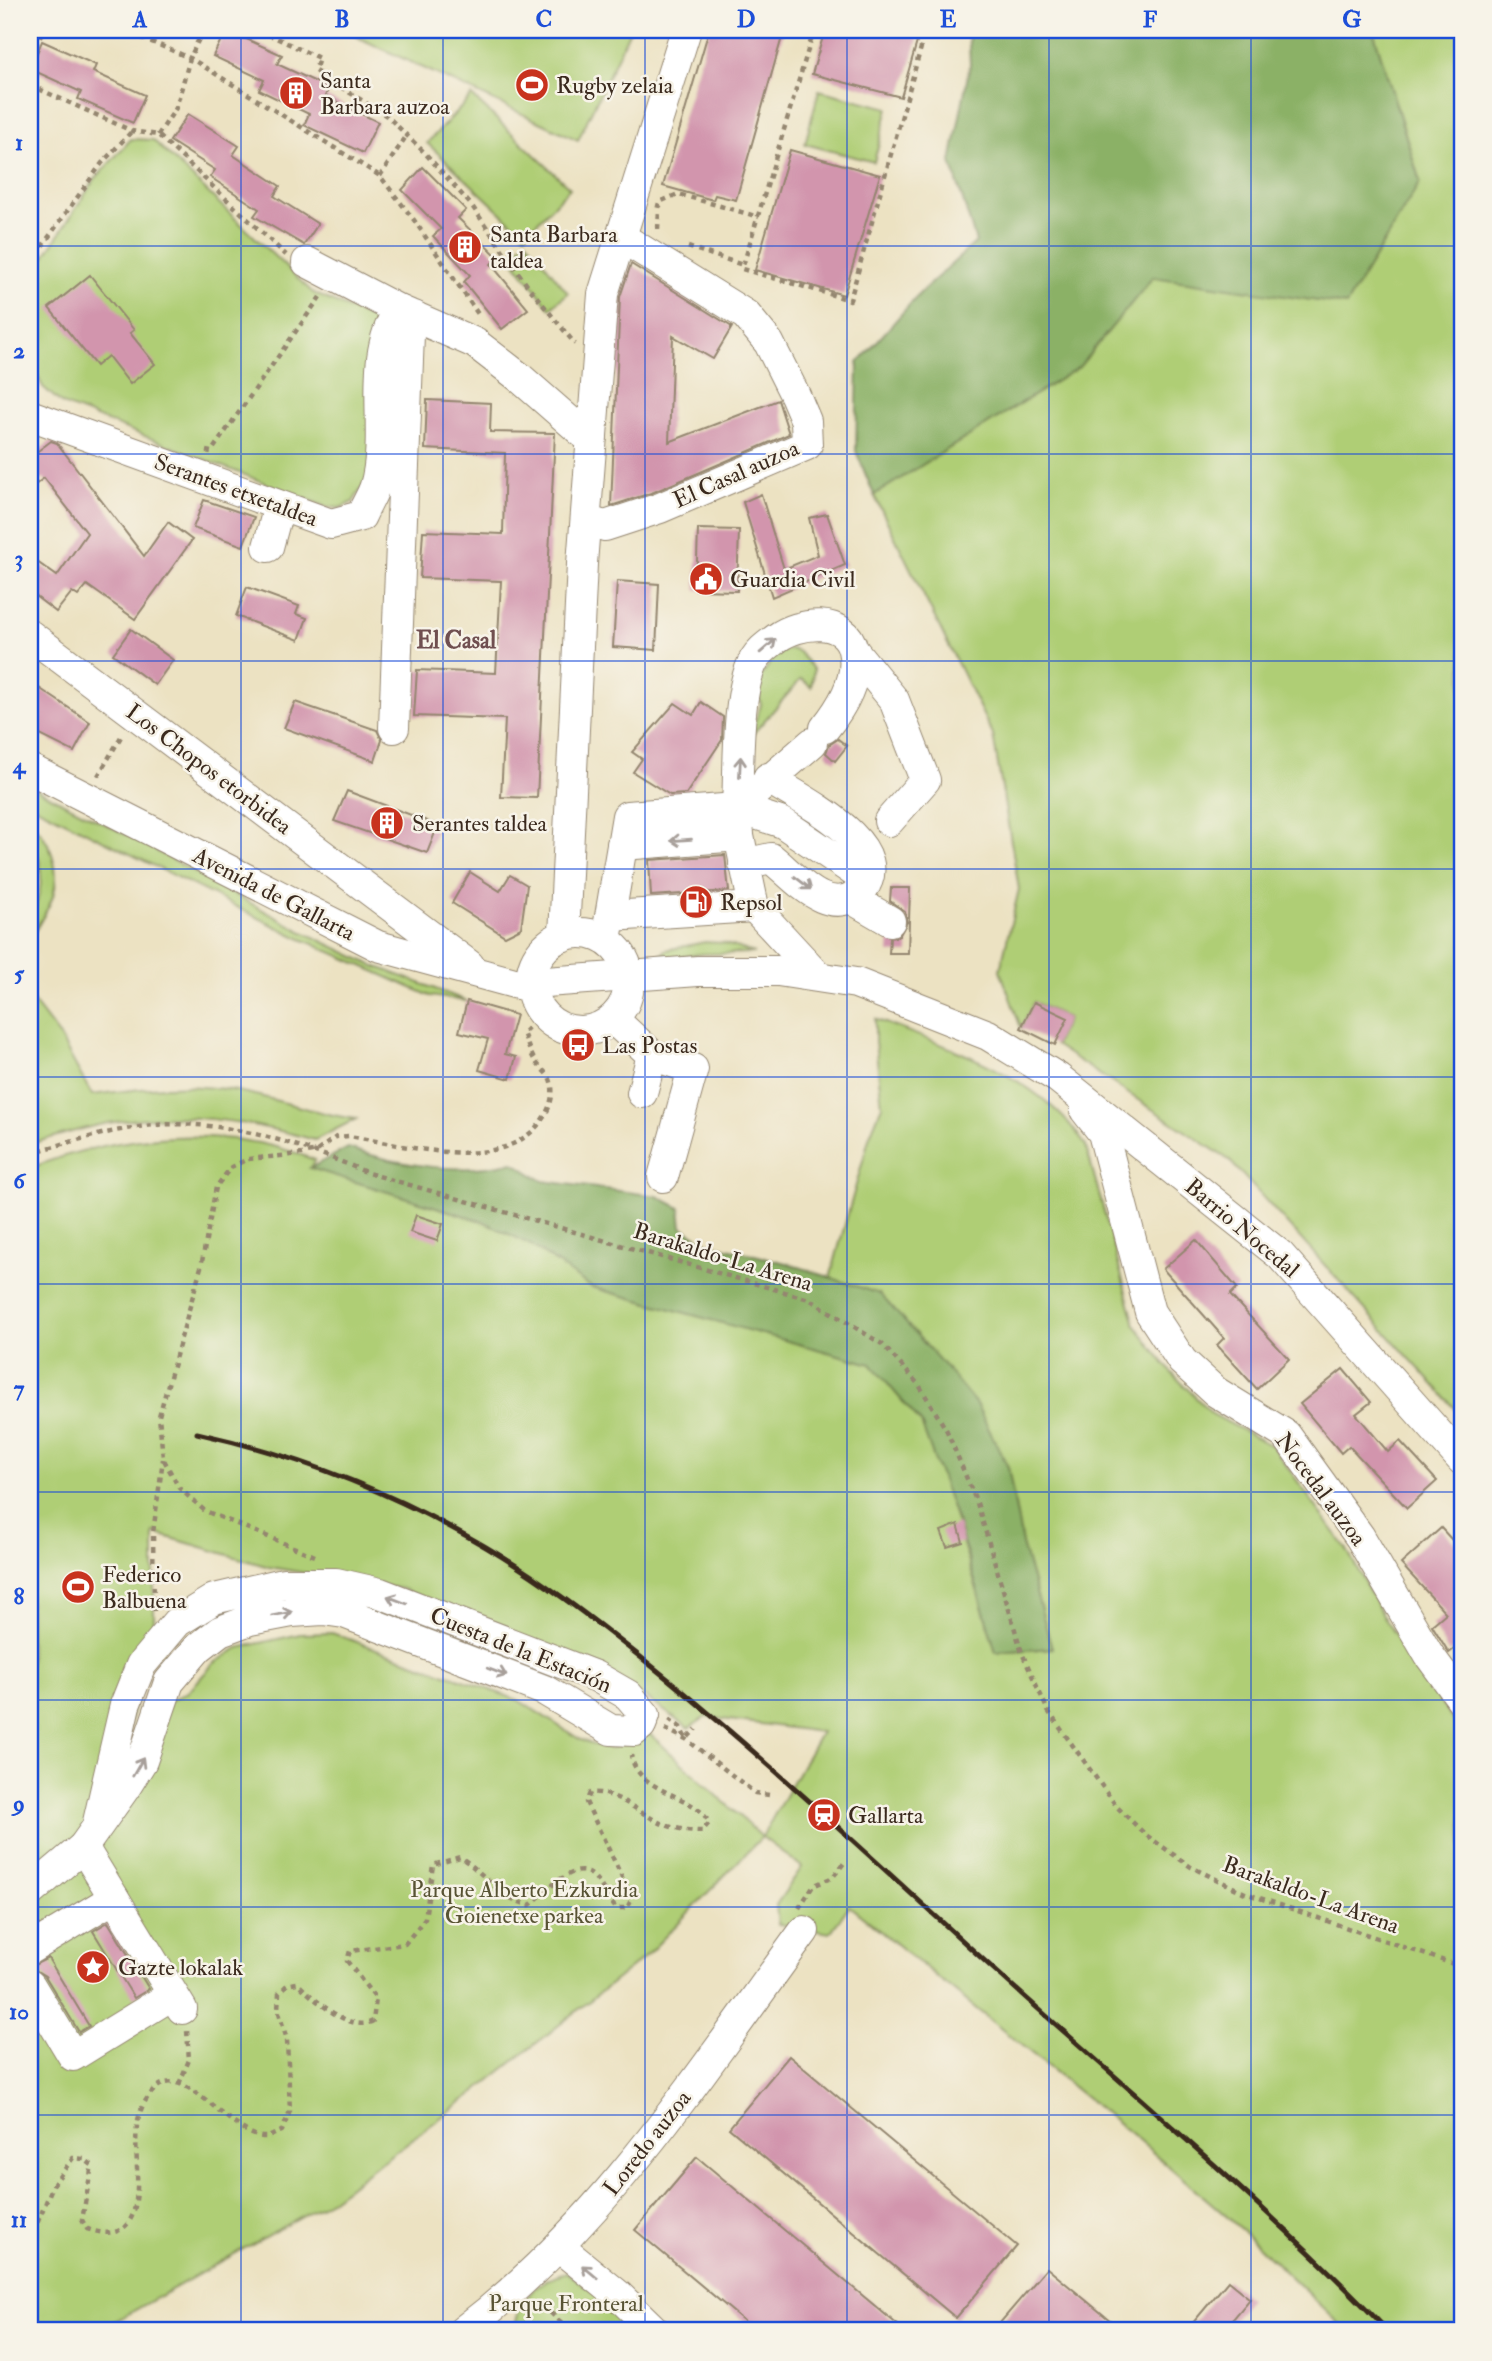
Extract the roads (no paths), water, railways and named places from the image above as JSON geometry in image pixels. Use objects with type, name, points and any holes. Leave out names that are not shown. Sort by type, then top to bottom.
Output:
[{"type":"street","points":[[564,936],[592,436],[603,294],[686,30]]},
{"type":"street","name":"El Casal auzoa","points":[[587,521],[605,526],[660,508],[807,445],[806,421],[769,343],[747,315],[621,237]]},
{"type":"street","points":[[307,262],[407,313],[475,343],[583,433],[592,436]]},
{"type":"street","points":[[394,728],[409,334],[407,313]]},
{"type":"street","name":"Serantes etxetaldea","points":[[30,415],[331,524],[361,516],[375,486],[388,327],[407,313]]},
{"type":"street","points":[[268,547],[279,506]]},
{"type":"street","points":[[817,975],[754,907],[740,836],[743,707],[749,675],[762,649],[784,633],[821,625],[836,629],[849,639],[854,652],[894,700],[925,780],[890,821]]},
{"type":"street","name":"Los Chopos etorbidea","points":[[30,635],[389,902],[480,974]]},
{"type":"street","points":[[740,836],[768,778],[819,735],[844,705],[854,652]]},
{"type":"street","name":"Avenida de Gallarta","points":[[30,769],[378,946],[509,983],[531,984],[738,970],[817,975],[856,983],[988,1035],[1058,1078]]},
{"type":"street","points":[[754,907],[608,928],[564,936],[539,954],[531,984],[534,999],[542,1013],[554,1024],[568,1030],[592,1029],[613,1019],[627,996],[629,976],[608,928],[627,816],[740,836],[824,900],[839,904],[857,894],[869,880],[871,868],[859,842],[847,830],[768,778]]},
{"type":"street","points":[[740,836],[783,822],[855,872],[861,880],[857,894]]},
{"type":"street","points":[[857,894],[890,921]]},
{"type":"street","points":[[378,946],[389,902]]},
{"type":"street","points":[[613,1019],[652,1055],[693,1069],[663,1177]]},
{"type":"street","points":[[642,1093],[652,1055]]},
{"type":"street","name":"Barrio Nocedal","points":[[1058,1078],[1280,1255],[1462,1460]]},
{"type":"street","name":"Nocedal auzoa","points":[[1058,1078],[1103,1133],[1150,1312],[1182,1360],[1216,1392],[1286,1435],[1360,1537],[1429,1655],[1462,1700]]},
{"type":"street","name":"Cuesta de la Estación","points":[[30,1892],[90,1835],[142,1761],[169,1682],[198,1648],[220,1631],[250,1620],[292,1612],[344,1612],[544,1690],[611,1730],[634,1731],[641,1725],[645,1714],[628,1695],[595,1676],[380,1593],[337,1583],[283,1583],[214,1599],[193,1609],[164,1635],[141,1665],[131,1685],[90,1835]]},
{"type":"street","points":[[30,1985],[73,2056],[177,2002],[114,1898],[90,1835]]},
{"type":"street","points":[[30,1949],[114,1898]]},
{"type":"street","name":"Loredo auzoa","points":[[479,2327],[559,2247],[640,2156],[804,1931]]},
{"type":"street","points":[[559,2247],[618,2295],[655,2331]]},
{"type":"railway","points":[[197,1433],[296,1460],[391,1497],[481,1544],[537,1579],[591,1618],[669,1680],[794,1787],[1196,2148],[1294,2238],[1388,2331]]},
{"type":"place","name":"Rugby zelaia","points":[[532,85]]},
{"type":"place","name":"Santa Barbara auzoa","points":[[296,93]]},
{"type":"place","name":"Santa Barbara taldea","points":[[465,247]]},
{"type":"place","name":"Guardia Civil","points":[[706,579]]},
{"type":"place","name":"Serantes taldea","points":[[387,823]]},
{"type":"place","name":"Repsol","points":[[696,902]]},
{"type":"place","name":"Las Postas","points":[[578,1045]]},
{"type":"place","name":"Federico Balbuena","points":[[78,1587]]},
{"type":"place","name":"Gallarta","points":[[824,1815]]},
{"type":"place","name":"Gazte lokalak","points":[[93,1967]]},
{"type":"district","name":"El Casal","points":[[456,640]]},
{"type":"park label","name":"Parque Alberto Ezkurdia Goienetxe parkea","points":[[524,1902]]},
{"type":"park label","name":"Parque Fronteral","points":[[566,2303]]}]
